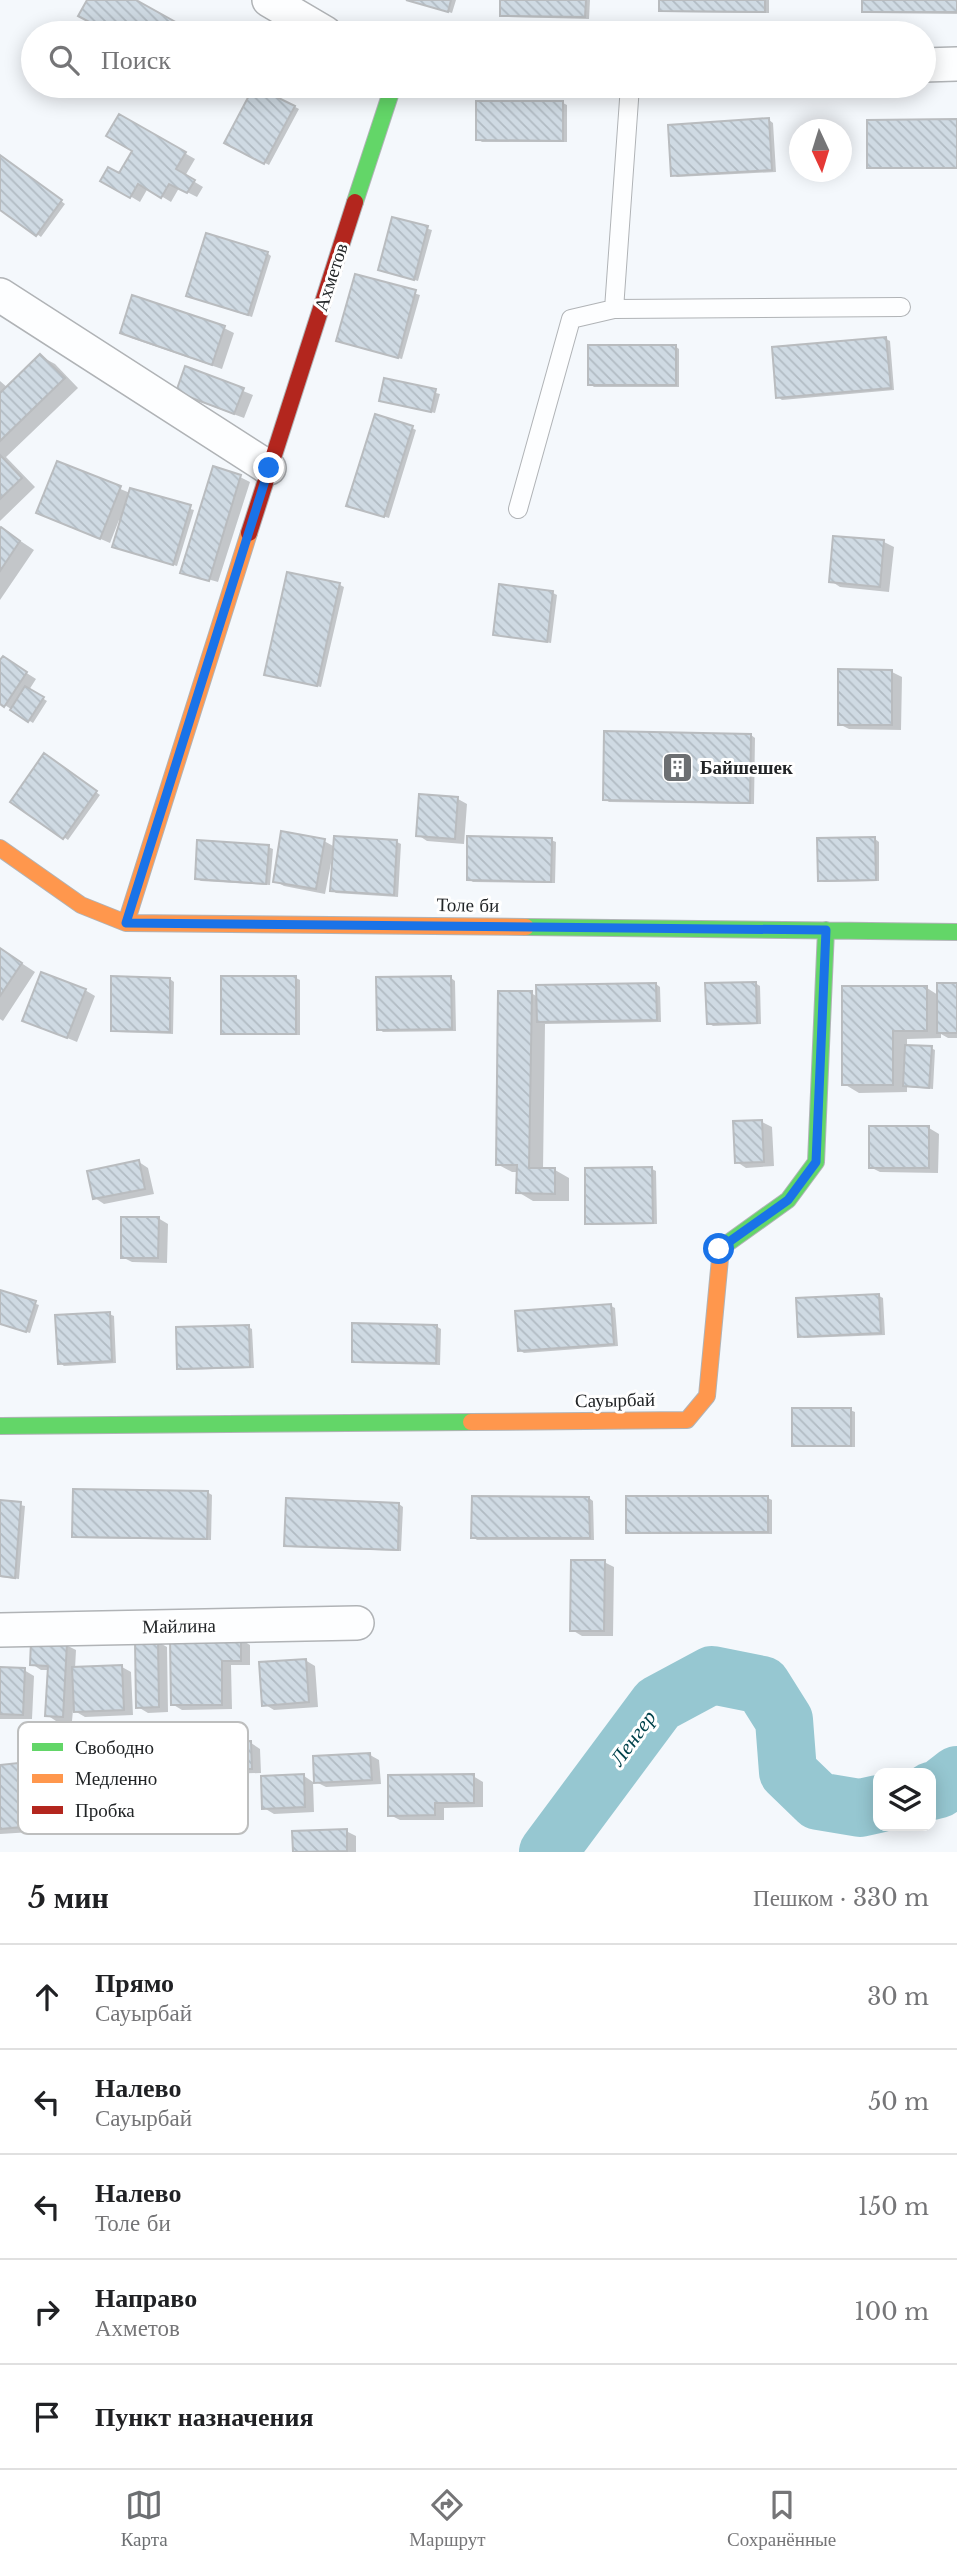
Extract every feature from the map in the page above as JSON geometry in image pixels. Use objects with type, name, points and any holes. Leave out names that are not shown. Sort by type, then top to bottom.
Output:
[{"type":"street","points":[[269,0],[305,21]]},
{"type":"street","points":[[936,65],[957,64]]},
{"type":"street","name":"Ахметов","points":[[126,923],[389,98]]},
{"type":"street","points":[[0,295],[269,468]]},
{"type":"street","name":"Толе би","points":[[0,848],[81,905],[126,923],[957,932]]},
{"type":"street","name":"Сауырбай","points":[[0,1426],[687,1420],[707,1396],[719,1249],[788,1200],[816,1162],[826,930]]},
{"type":"street","name":"Майлина","points":[[0,1630],[358,1623]]},
{"type":"lane","points":[[614,309],[629,98]]},
{"type":"lane","points":[[519,509],[571,319],[614,309],[901,307]]},
{"type":"building","points":[[87,0],[136,0],[174,21],[87,21],[78,16]]},
{"type":"building","points":[[406,0],[451,0],[448,12]]},
{"type":"building","points":[[500,0],[586,0],[585,17],[500,16]]},
{"type":"building","points":[[659,0],[765,0],[765,12],[659,11]]},
{"type":"building","points":[[862,0],[957,0],[957,12],[862,12]]},
{"type":"building","points":[[248,98],[279,98],[295,106],[264,164],[224,143]]},
{"type":"building","points":[[476,101],[563,101],[563,141],[476,140]]},
{"type":"building","points":[[119,114],[186,152],[176,169],[195,180],[187,193],[169,184],[161,198],[138,184],[130,198],[100,181],[108,167],[119,173],[132,151],[106,136]]},
{"type":"building","points":[[769,118],[772,170],[671,176],[668,125]]},
{"type":"building","points":[[957,119],[957,168],[867,168],[867,120]]},
{"type":"building","points":[[0,155],[62,200],[36,236],[0,210]]},
{"type":"building","points":[[392,217],[428,226],[414,280],[378,270]]},
{"type":"building","points":[[206,233],[268,252],[248,315],[186,296]]},
{"type":"building","points":[[355,274],[416,290],[398,358],[336,341]]},
{"type":"building","points":[[132,295],[225,326],[212,365],[120,333]]},
{"type":"building","points":[[886,337],[891,388],[776,398],[772,347]]},
{"type":"building","points":[[588,345],[676,345],[676,385],[588,385]]},
{"type":"building","points":[[40,354],[65,378],[0,441],[0,393]]},
{"type":"building","points":[[185,366],[244,388],[234,414],[176,392]]},
{"type":"building","points":[[384,378],[436,389],[431,412],[379,401]]},
{"type":"building","points":[[375,414],[413,426],[384,517],[346,506]]},
{"type":"building","points":[[0,455],[22,478],[0,499]]},
{"type":"building","points":[[57,461],[121,486],[100,539],[36,513]]},
{"type":"building","points":[[213,466],[241,475],[209,581],[180,573]]},
{"type":"building","points":[[130,488],[191,505],[173,565],[112,547]]},
{"type":"building","points":[[0,528],[20,541],[0,571]]},
{"type":"building","points":[[833,536],[884,540],[880,587],[829,582]]},
{"type":"building","points":[[287,572],[340,583],[317,686],[264,675]]},
{"type":"building","points":[[499,584],[553,591],[547,642],[493,635]]},
{"type":"building","points":[[3,656],[27,672],[4,707],[0,704],[0,660]]},
{"type":"building","points":[[838,669],[892,670],[892,725],[838,725]]},
{"type":"building","points":[[25,686],[44,697],[28,722],[10,710]]},
{"type":"building","name":"Байшешек","points":[[604,731],[751,734],[750,803],[603,800]]},
{"type":"building","points":[[44,753],[97,791],[63,839],[10,802]]},
{"type":"building","points":[[419,794],[458,797],[455,839],[416,836]]},
{"type":"building","points":[[281,831],[325,839],[316,889],[273,882]]},
{"type":"building","points":[[334,836],[397,840],[394,895],[330,891]]},
{"type":"building","points":[[467,836],[552,838],[551,882],[467,880]]},
{"type":"building","points":[[875,837],[876,880],[818,881],[817,838]]},
{"type":"building","points":[[197,840],[269,845],[266,884],[195,879]]},
{"type":"building","points":[[0,948],[22,963],[0,996]]},
{"type":"building","points":[[41,972],[86,989],[67,1038],[22,1021]]},
{"type":"building","points":[[111,976],[170,978],[170,1032],[111,1031]]},
{"type":"building","points":[[221,976],[296,976],[296,1034],[221,1034]]},
{"type":"building","points":[[451,976],[452,1029],[377,1030],[376,977]]},
{"type":"building","points":[[756,982],[757,1023],[707,1024],[705,983]]},
{"type":"building","points":[[656,983],[657,1020],[537,1022],[536,985]]},
{"type":"building","points":[[937,983],[957,983],[957,1033],[937,1033]]},
{"type":"building","points":[[842,986],[927,986],[927,1031],[893,1031],[893,1085],[842,1085]]},
{"type":"building","points":[[498,991],[532,991],[529,1168],[555,1168],[555,1194],[516,1193],[517,1165],[496,1165]]},
{"type":"building","points":[[905,1045],[932,1046],[929,1088],[903,1086]]},
{"type":"building","points":[[762,1120],[764,1162],[735,1163],[733,1121]]},
{"type":"building","points":[[869,1126],[929,1126],[929,1168],[869,1168]]},
{"type":"building","points":[[139,1160],[145,1189],[93,1199],[87,1171]]},
{"type":"building","points":[[652,1167],[653,1223],[585,1224],[585,1168]]},
{"type":"building","points":[[121,1217],[159,1217],[158,1258],[121,1258]]},
{"type":"building","points":[[0,1290],[36,1301],[26,1332],[0,1324]]},
{"type":"building","points":[[879,1294],[881,1333],[798,1337],[796,1298]]},
{"type":"building","points":[[611,1304],[614,1344],[518,1351],[515,1311]]},
{"type":"building","points":[[110,1312],[112,1361],[58,1364],[55,1315]]},
{"type":"building","points":[[352,1323],[437,1325],[436,1363],[352,1362]]},
{"type":"building","points":[[249,1325],[250,1367],[177,1369],[176,1327]]},
{"type":"building","points":[[792,1408],[851,1408],[851,1446],[792,1446]]},
{"type":"building","points":[[73,1489],[208,1491],[207,1539],[72,1537]]},
{"type":"building","points":[[472,1496],[589,1497],[590,1538],[471,1538]]},
{"type":"building","points":[[626,1496],[768,1496],[768,1532],[626,1533]]},
{"type":"building","points":[[286,1498],[399,1503],[398,1550],[284,1546]]},
{"type":"building","points":[[0,1500],[21,1502],[15,1578],[0,1576]]},
{"type":"building","points":[[571,1560],[605,1560],[604,1631],[570,1631]]},
{"type":"building","points":[[241,1637],[241,1661],[222,1661],[222,1705],[171,1705],[170,1638]]},
{"type":"building","points":[[135,1640],[158,1640],[159,1707],[136,1708]]},
{"type":"building","points":[[31,1641],[67,1643],[63,1717],[45,1716],[48,1666],[30,1665]]},
{"type":"building","points":[[306,1659],[309,1702],[262,1706],[259,1662]]},
{"type":"building","points":[[122,1665],[124,1710],[74,1712],[72,1667]]},
{"type":"building","points":[[0,1667],[25,1668],[23,1715],[0,1714]]},
{"type":"building","points":[[248,1741],[251,1741],[252,1769],[248,1769]]},
{"type":"building","points":[[370,1753],[372,1780],[314,1783],[313,1756]]},
{"type":"building","points":[[18,1763],[18,1827],[0,1829],[0,1765]]},
{"type":"building","points":[[304,1774],[305,1807],[262,1809],[261,1776]]},
{"type":"building","points":[[474,1774],[474,1803],[435,1803],[435,1815],[388,1816],[388,1775]]},
{"type":"building","points":[[347,1829],[347,1851],[293,1852],[292,1831]]},
{"type":"waterway","name":"Ленгер","points":[[548,1852],[658,1704],[712,1675],[762,1685],[784,1720],[788,1772],[818,1801],[860,1808],[873,1805]]},
{"type":"waterway","name":"Ленгер","points":[[936,1790],[957,1775]]},
{"type":"traffic: fast","points":[[355,202],[389,98]]},
{"type":"traffic: fast","points":[[526,927],[957,932]]},
{"type":"traffic: fast","points":[[721,1248],[788,1200],[816,1162],[826,930]]},
{"type":"traffic: fast","points":[[0,1426],[471,1422]]},
{"type":"traffic: slow","points":[[126,923],[249,533]]},
{"type":"traffic: slow","points":[[0,848],[81,905],[126,923],[526,927]]},
{"type":"traffic: slow","points":[[471,1422],[687,1420],[707,1396],[721,1248]]},
{"type":"traffic: jam","points":[[249,533],[355,202]]},
{"type":"place","name":"Байшешек","points":[[677,767]]},
{"type":"route","points":[[269,468],[126,923],[826,930],[816,1162],[788,1200],[719,1249]]}]
